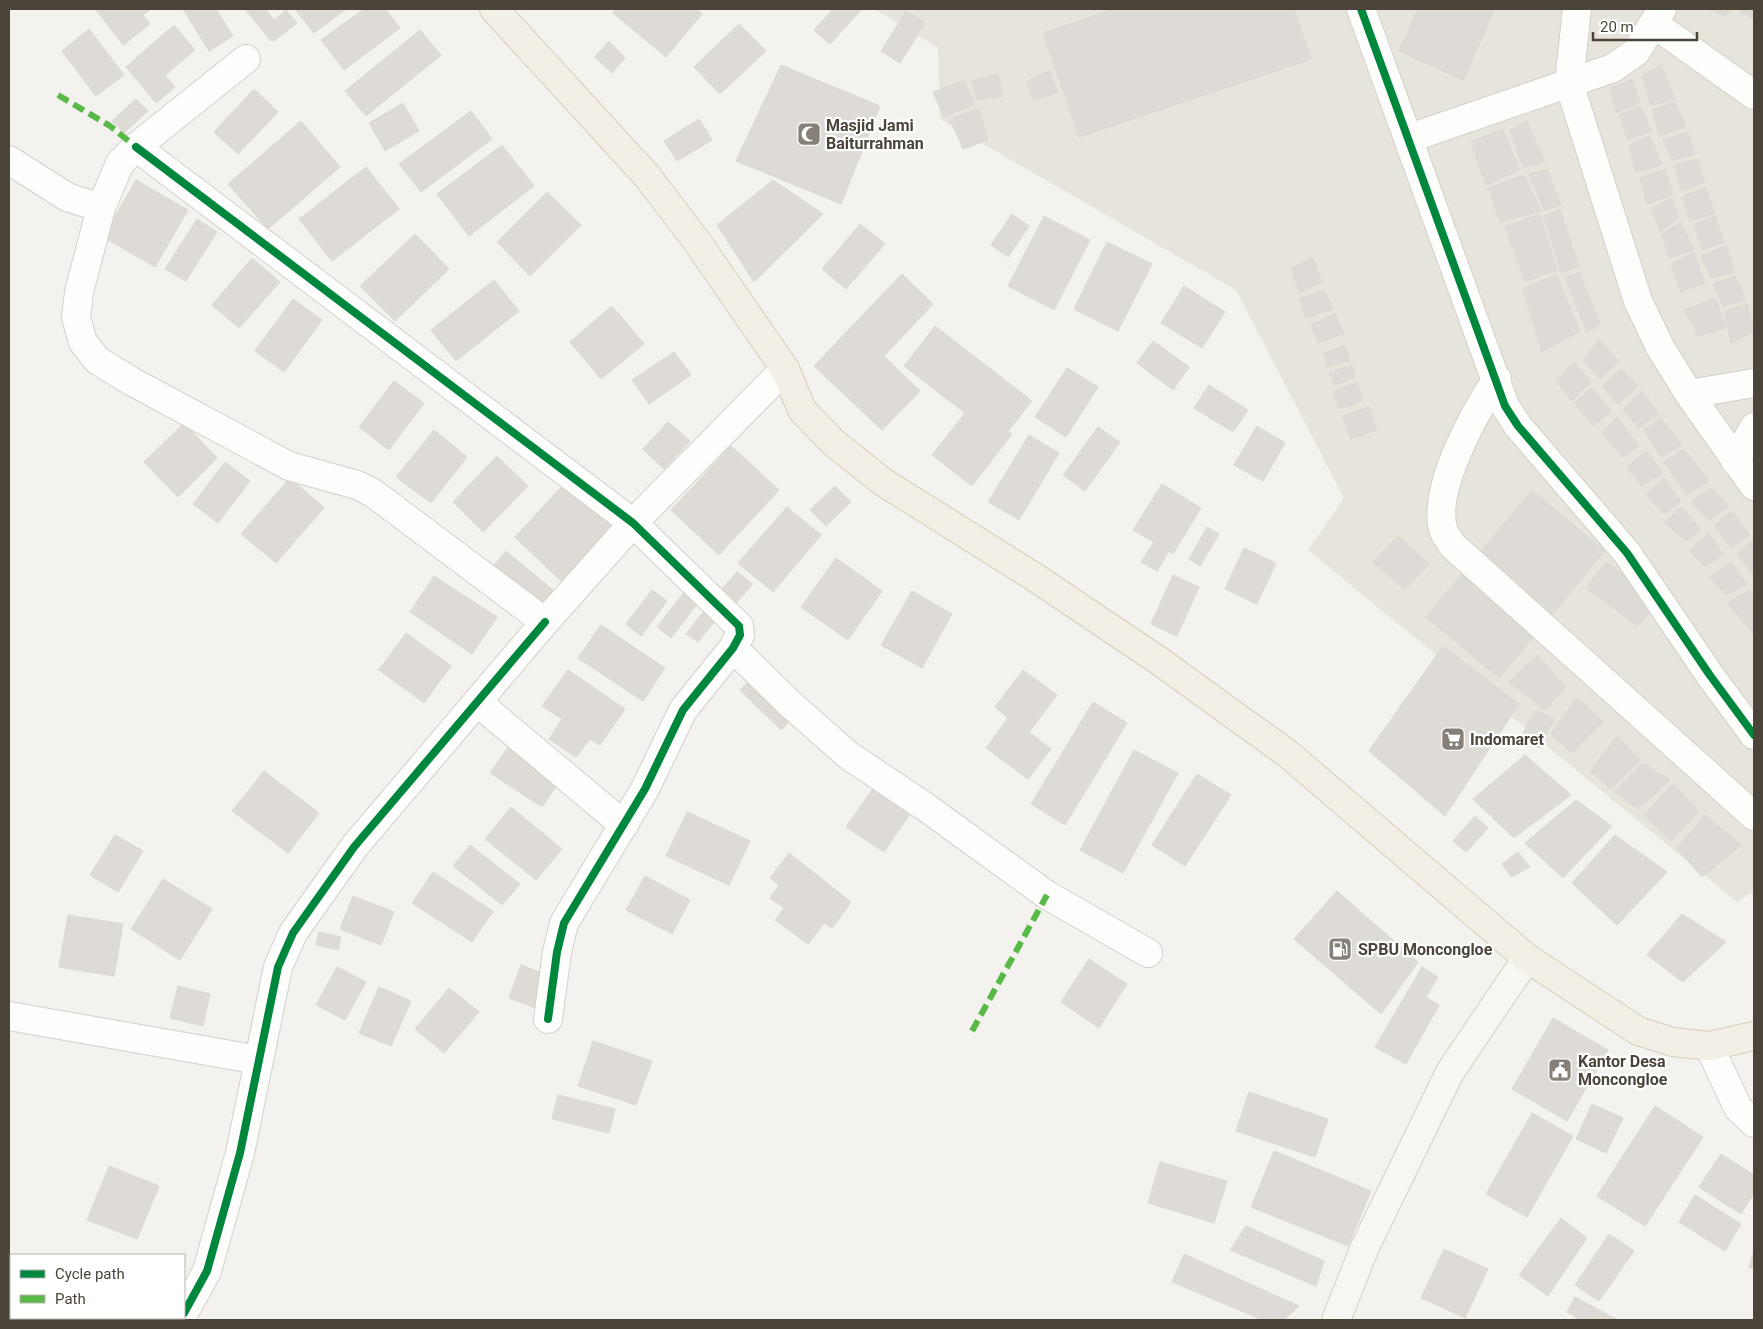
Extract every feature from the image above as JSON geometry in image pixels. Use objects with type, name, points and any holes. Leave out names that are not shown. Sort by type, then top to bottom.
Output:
[{"type":"main road","points":[[494,9],[647,176],[698,243],[785,369],[802,410],[834,443],[883,482],[1036,578],[1158,660],[1288,754],[1527,958],[1638,1031],[1673,1042],[1709,1046],[1754,1036]]},
{"type":"street","points":[[1361,9],[1410,138],[1505,406],[1518,426],[1627,553],[1709,674],[1754,735]]},
{"type":"street","points":[[1577,9],[1570,83],[1638,301],[1660,347],[1689,394],[1754,486]]},
{"type":"street","points":[[1410,138],[1613,68],[1636,52],[1655,14],[1754,94]]},
{"type":"street","points":[[246,59],[136,147],[120,163],[101,208],[79,292],[76,317],[83,342],[97,360],[131,381],[289,466],[358,484],[373,492],[545,622]]},
{"type":"street","points":[[136,147],[633,523],[739,626],[740,635],[733,648],[683,710],[646,789],[564,923],[557,952],[548,1019]]},
{"type":"street","points":[[9,160],[67,197],[101,208]]},
{"type":"street","points":[[185,1311],[208,1271],[240,1153],[278,967],[293,933],[354,847],[545,622],[633,523],[785,369]]},
{"type":"street","points":[[1497,380],[1477,409],[1454,458],[1442,506],[1444,531],[1452,545],[1754,816]]},
{"type":"street","points":[[1689,394],[1754,383]]},
{"type":"street","points":[[1736,461],[1754,427]]},
{"type":"street","points":[[733,648],[789,703],[848,755],[924,806],[1047,894],[1148,953]]},
{"type":"street","points":[[477,702],[624,825]]},
{"type":"street","points":[[1336,1320],[1364,1247],[1450,1072],[1527,958]]},
{"type":"street","points":[[9,1016],[259,1060]]},
{"type":"street","points":[[1709,1046],[1738,1108],[1754,1123]]},
{"type":"shaded area","points":[[875,9],[1754,9],[1754,891],[1737,902],[1308,550],[1344,498],[1236,290],[940,119],[938,48]]},
{"type":"building","points":[[151,9],[143,15],[150,24],[123,45],[96,10]]},
{"type":"building","points":[[183,9],[216,9],[233,36],[209,51]]},
{"type":"building","points":[[245,9],[265,9],[274,20],[286,10],[297,23],[274,41],[270,40]]},
{"type":"building","points":[[295,9],[346,9],[314,33]]},
{"type":"building","points":[[364,9],[385,9],[400,28],[344,70],[321,40]]},
{"type":"building","points":[[617,9],[696,9],[702,14],[666,57],[613,13]]},
{"type":"building","points":[[833,9],[862,9],[830,44],[814,30]]},
{"type":"building","points":[[1114,9],[1294,9],[1311,59],[1079,137],[1043,33]]},
{"type":"building","points":[[1418,9],[1495,9],[1463,80],[1399,51]]},
{"type":"building","points":[[1708,9],[1732,9],[1725,16]]},
{"type":"building","points":[[1742,9],[1754,9],[1754,19],[1740,12]]},
{"type":"building","points":[[906,11],[925,23],[900,63],[881,51]]},
{"type":"building","points":[[739,24],[766,51],[720,94],[694,67]]},
{"type":"building","points":[[174,25],[195,50],[165,75],[175,87],[156,103],[126,67]]},
{"type":"building","points":[[89,29],[124,75],[96,96],[62,51]]},
{"type":"building","points":[[420,30],[441,55],[366,116],[345,91]]},
{"type":"building","points":[[609,41],[625,58],[612,73],[595,57]]},
{"type":"building","name":"Masjid Jami Baiturrahman","points":[[781,65],[880,106],[841,204],[736,161]]},
{"type":"building","points":[[1661,65],[1675,99],[1651,105],[1642,76]]},
{"type":"building","points":[[1049,71],[1057,92],[1034,101],[1027,81]]},
{"type":"building","points":[[998,74],[1003,96],[977,100],[972,81]]},
{"type":"building","points":[[1632,80],[1640,103],[1616,112],[1610,88]]},
{"type":"building","points":[[964,81],[975,104],[944,117],[933,92]]},
{"type":"building","points":[[254,89],[278,112],[238,154],[214,132]]},
{"type":"building","points":[[136,99],[148,111],[124,133],[112,121]]},
{"type":"building","points":[[1675,102],[1686,127],[1660,135],[1652,110]]},
{"type":"building","points":[[403,103],[419,131],[385,151],[369,123]]},
{"type":"building","points":[[1640,106],[1651,131],[1628,140],[1619,115]]},
{"type":"building","points":[[979,109],[988,140],[963,149],[950,119]]},
{"type":"building","points":[[471,111],[492,139],[421,192],[399,164]]},
{"type":"building","points":[[699,119],[712,140],[677,161],[664,141]]},
{"type":"building","points":[[301,121],[340,167],[268,229],[228,184]]},
{"type":"building","points":[[1527,121],[1545,163],[1523,167],[1510,130]]},
{"type":"building","points":[[1503,129],[1519,170],[1486,185],[1471,142]]},
{"type":"building","points":[[1688,132],[1695,155],[1672,160],[1663,140]]},
{"type":"building","points":[[1650,136],[1662,165],[1636,172],[1629,145]]},
{"type":"building","points":[[502,145],[534,186],[469,236],[437,194]]},
{"type":"building","points":[[1697,159],[1705,182],[1682,191],[1674,165]]},
{"type":"building","points":[[366,167],[399,209],[332,261],[299,219]]},
{"type":"building","points":[[1665,169],[1673,195],[1647,204],[1640,178]]},
{"type":"building","points":[[1547,170],[1561,205],[1544,210],[1529,174]]},
{"type":"building","points":[[1524,175],[1541,211],[1500,222],[1489,188]]},
{"type":"building","points":[[136,180],[188,210],[155,267],[103,237]]},
{"type":"building","points":[[773,180],[823,214],[754,282],[717,225]]},
{"type":"building","points":[[1705,187],[1715,213],[1690,221],[1682,197]]},
{"type":"building","points":[[547,192],[581,225],[530,276],[497,242]]},
{"type":"building","points":[[1671,198],[1679,217],[1660,232],[1652,209]]},
{"type":"building","points":[[1560,210],[1579,266],[1561,273],[1544,216]]},
{"type":"building","points":[[1012,214],[1029,226],[1008,257],[991,245]]},
{"type":"building","points":[[1540,214],[1557,270],[1525,281],[1505,227]]},
{"type":"building","points":[[1044,216],[1090,240],[1054,310],[1008,286]]},
{"type":"building","points":[[1715,216],[1724,242],[1702,250],[1694,225]]},
{"type":"building","points":[[197,219],[217,232],[186,281],[165,269]]},
{"type":"building","points":[[1681,222],[1694,250],[1669,258],[1662,234]]},
{"type":"building","points":[[860,224],[885,244],[846,289],[822,269]]},
{"type":"building","points":[[415,234],[449,269],[395,321],[360,286]]},
{"type":"building","points":[[1107,242],[1152,264],[1118,331],[1074,309]]},
{"type":"building","points":[[1726,246],[1735,272],[1711,278],[1701,256]]},
{"type":"building","points":[[1694,253],[1705,283],[1681,292],[1671,264]]},
{"type":"building","points":[[1312,257],[1322,282],[1300,293],[1291,269]]},
{"type":"building","points":[[252,258],[280,282],[239,328],[212,305]]},
{"type":"building","points":[[1579,272],[1600,324],[1587,332],[1565,278]]},
{"type":"building","points":[[902,274],[933,304],[884,356],[920,391],[882,430],[814,366]]},
{"type":"building","points":[[1556,275],[1580,331],[1542,352],[1523,289]]},
{"type":"building","points":[[1735,276],[1746,300],[1723,306],[1713,284]]},
{"type":"building","points":[[494,280],[519,311],[456,361],[431,330]]},
{"type":"building","points":[[1184,286],[1225,312],[1202,348],[1161,323]]},
{"type":"building","points":[[1324,290],[1333,309],[1306,318],[1299,299]]},
{"type":"building","points":[[1715,298],[1726,328],[1699,336],[1684,310]]},
{"type":"building","points":[[293,299],[322,320],[284,372],[255,351]]},
{"type":"building","points":[[1747,304],[1754,331],[1731,343],[1725,311]]},
{"type":"building","points":[[612,306],[644,344],[601,379],[570,342]]},
{"type":"building","points":[[1335,314],[1344,333],[1319,343],[1311,325]]},
{"type":"building","points":[[935,326],[1032,401],[1008,431],[1012,434],[972,486],[932,455],[965,413],[904,366]]},
{"type":"building","points":[[1599,340],[1619,361],[1600,379],[1583,360]]},
{"type":"building","points":[[1153,341],[1189,367],[1173,390],[1137,363]]},
{"type":"building","points":[[1345,346],[1350,361],[1327,367],[1324,353]]},
{"type":"building","points":[[674,352],[691,375],[649,404],[632,380]]},
{"type":"building","points":[[1574,362],[1591,382],[1572,401],[1556,381]]},
{"type":"building","points":[[1352,365],[1356,377],[1334,385],[1330,373]]},
{"type":"building","points":[[1067,368],[1098,387],[1066,437],[1035,417]]},
{"type":"building","points":[[1621,369],[1638,386],[1618,404],[1602,386]]},
{"type":"building","points":[[394,381],[424,403],[389,450],[359,427]]},
{"type":"building","points":[[1357,383],[1363,401],[1339,409],[1334,391]]},
{"type":"building","points":[[1209,385],[1248,410],[1233,432],[1194,408]]},
{"type":"building","points":[[1592,388],[1611,411],[1594,426],[1574,403]]},
{"type":"building","points":[[1642,391],[1659,413],[1639,428],[1623,409]]},
{"type":"building","points":[[1369,407],[1377,430],[1351,439],[1342,416]]},
{"type":"building","points":[[1617,417],[1639,446],[1623,457],[1602,433]]},
{"type":"building","points":[[1661,418],[1682,445],[1661,457],[1644,430]]},
{"type":"building","points":[[668,422],[690,441],[664,469],[643,449]]},
{"type":"building","points":[[184,423],[217,458],[178,497],[144,462]]},
{"type":"building","points":[[1257,426],[1285,443],[1263,481],[1234,465]]},
{"type":"building","points":[[1098,427],[1120,442],[1085,491],[1063,475]]},
{"type":"building","points":[[434,430],[467,457],[431,503],[396,477]]},
{"type":"building","points":[[1029,435],[1059,453],[1019,520],[988,502]]},
{"type":"building","points":[[731,446],[779,490],[719,555],[671,510]]},
{"type":"building","points":[[1684,449],[1709,481],[1686,495],[1664,462]]},
{"type":"building","points":[[1646,451],[1663,473],[1642,486],[1627,467]]},
{"type":"building","points":[[497,456],[528,486],[483,532],[453,502]]},
{"type":"building","points":[[225,462],[250,481],[218,523],[193,504]]},
{"type":"building","points":[[290,478],[324,508],[276,563],[241,534]]},
{"type":"building","points":[[1664,478],[1681,502],[1664,514],[1646,495]]},
{"type":"building","points":[[565,483],[613,528],[562,582],[515,537]]},
{"type":"building","points":[[1162,484],[1201,508],[1173,554],[1169,551],[1157,571],[1141,562],[1154,542],[1133,530]]},
{"type":"building","points":[[835,486],[851,502],[826,526],[810,510]]},
{"type":"building","points":[[1711,488],[1729,506],[1709,520],[1691,502]]},
{"type":"building","points":[[1532,490],[1605,551],[1499,678],[1426,617]]},
{"type":"building","points":[[787,507],[821,535],[773,592],[738,563]]},
{"type":"building","points":[[1682,507],[1701,530],[1686,541],[1664,522]]},
{"type":"building","points":[[1732,511],[1750,535],[1731,548],[1714,526]]},
{"type":"building","points":[[1207,527],[1219,534],[1200,566],[1189,559]]},
{"type":"building","points":[[1709,533],[1723,554],[1706,567],[1689,551]]},
{"type":"building","points":[[1398,536],[1429,564],[1405,590],[1373,562]]},
{"type":"building","points":[[1754,539],[1754,575],[1737,554]]},
{"type":"building","points":[[1244,548],[1276,563],[1257,604],[1225,589]]},
{"type":"building","points":[[506,551],[553,590],[536,610],[489,571]]},
{"type":"building","points":[[836,558],[882,591],[848,640],[801,607]]},
{"type":"building","points":[[1606,562],[1658,599],[1638,626],[1586,588]]},
{"type":"building","points":[[1731,562],[1747,584],[1726,595],[1710,577]]},
{"type":"building","points":[[737,572],[753,584],[736,603],[720,591]]},
{"type":"building","points":[[1173,575],[1199,587],[1177,636],[1151,624]]},
{"type":"building","points":[[434,576],[497,617],[472,654],[410,612]]},
{"type":"building","points":[[696,577],[710,587],[671,638],[657,627]]},
{"type":"building","points":[[652,590],[667,601],[641,636],[626,624]]},
{"type":"building","points":[[1749,590],[1754,597],[1754,635],[1728,603]]},
{"type":"building","points":[[912,591],[952,614],[922,668],[881,645]]},
{"type":"building","points":[[711,602],[723,611],[698,642],[686,634]]},
{"type":"building","points":[[601,625],[665,668],[643,701],[578,658]]},
{"type":"building","points":[[406,633],[451,666],[424,703],[379,670]]},
{"type":"building","points":[[1443,646],[1519,704],[1445,816],[1369,751]]},
{"type":"building","points":[[1537,655],[1566,687],[1545,710],[1509,682]]},
{"type":"building","points":[[767,663],[807,703],[781,730],[740,690]]},
{"type":"building","points":[[568,670],[625,709],[600,745],[590,739],[576,757],[549,739],[562,719],[542,706]]},
{"type":"building","points":[[1023,670],[1057,695],[1029,732],[1051,749],[1028,779],[986,748],[1008,718],[995,707]]},
{"type":"building","points":[[1577,697],[1603,722],[1572,753],[1551,734]]},
{"type":"building","points":[[1093,702],[1127,723],[1065,825],[1031,804]]},
{"type":"building","points":[[1535,710],[1554,719],[1539,748],[1520,739]]},
{"type":"building","points":[[1617,736],[1640,760],[1611,789],[1590,771]]},
{"type":"building","points":[[513,740],[564,775],[542,807],[490,773]]},
{"type":"building","points":[[1134,750],[1178,773],[1123,873],[1080,850]]},
{"type":"building","points":[[1525,755],[1571,795],[1514,838],[1473,799]]},
{"type":"building","points":[[1643,763],[1670,780],[1638,809],[1615,792]]},
{"type":"building","points":[[264,771],[319,813],[288,853],[232,811]]},
{"type":"building","points":[[884,773],[920,799],[884,852],[846,827]]},
{"type":"building","points":[[1197,774],[1231,795],[1185,866],[1152,845]]},
{"type":"building","points":[[1673,784],[1699,811],[1671,841],[1644,815]]},
{"type":"building","points":[[1576,800],[1612,826],[1563,878],[1525,843]]},
{"type":"building","points":[[511,807],[562,849],[536,880],[485,839]]},
{"type":"building","points":[[687,812],[750,841],[729,885],[666,856]]},
{"type":"building","points":[[1705,815],[1741,845],[1702,877],[1677,848]]},
{"type":"building","points":[[1475,816],[1488,828],[1466,852],[1453,841]]},
{"type":"building","points":[[115,835],[143,851],[118,892],[90,875]]},
{"type":"building","points":[[1615,835],[1667,872],[1617,925],[1572,883]]},
{"type":"building","points":[[470,845],[520,884],[502,905],[453,866]]},
{"type":"building","points":[[1518,852],[1530,867],[1512,877],[1502,864]]},
{"type":"building","points":[[789,853],[851,902],[832,928],[824,923],[808,944],[775,920],[784,908],[770,898],[779,885],[770,878]]},
{"type":"building","points":[[433,872],[493,911],[472,942],[412,903]]},
{"type":"building","points":[[645,876],[690,900],[672,934],[626,910]]},
{"type":"building","points":[[163,879],[212,909],[180,960],[131,929]]},
{"type":"building","points":[[1337,891],[1418,962],[1381,1014],[1294,939]]},
{"type":"building","points":[[353,896],[394,912],[381,945],[340,929]]},
{"type":"building","points":[[1682,914],[1726,942],[1683,982],[1647,955]]},
{"type":"building","points":[[68,915],[123,924],[114,976],[59,967]]},
{"type":"building","points":[[319,932],[341,937],[338,950],[316,945]]},
{"type":"building","points":[[1089,959],[1127,984],[1099,1028],[1061,1002]]},
{"type":"building","points":[[521,965],[566,982],[554,1015],[509,998]]},
{"type":"building","points":[[337,967],[366,982],[345,1020],[316,1005]]},
{"type":"building","points":[[1422,967],[1438,977],[1426,997],[1439,1005],[1406,1064],[1375,1047]]},
{"type":"building","points":[[178,986],[210,994],[203,1026],[170,1018]]},
{"type":"building","points":[[379,987],[411,1001],[391,1046],[359,1033]]},
{"type":"building","points":[[449,988],[479,1012],[444,1053],[415,1029]]},
{"type":"building","name":"Kantor Desa Moncongloe","points":[[1553,1018],[1608,1050],[1567,1121],[1512,1089]]},
{"type":"building","points":[[593,1041],[652,1061],[636,1105],[578,1086]]},
{"type":"building","points":[[1249,1092],[1328,1119],[1315,1157],[1236,1131]]},
{"type":"building","points":[[558,1095],[615,1109],[609,1133],[552,1119]]},
{"type":"building","points":[[1592,1104],[1623,1118],[1606,1153],[1576,1139]]},
{"type":"building","points":[[1655,1106],[1703,1137],[1645,1226],[1597,1196]]},
{"type":"building","points":[[1532,1113],[1573,1136],[1527,1217],[1486,1194]]},
{"type":"building","points":[[1274,1151],[1371,1191],[1348,1246],[1251,1207]]},
{"type":"building","points":[[1721,1154],[1754,1175],[1754,1193],[1741,1214],[1699,1187]]},
{"type":"building","points":[[1160,1162],[1227,1181],[1214,1223],[1148,1203]]},
{"type":"building","points":[[109,1166],[159,1186],[137,1239],[87,1220]]},
{"type":"building","points":[[1695,1195],[1741,1224],[1725,1251],[1679,1222]]},
{"type":"building","points":[[1561,1218],[1587,1238],[1548,1296],[1519,1275]]},
{"type":"building","points":[[1246,1226],[1324,1261],[1316,1286],[1230,1250]]},
{"type":"building","points":[[1609,1234],[1634,1251],[1599,1301],[1575,1285]]},
{"type":"building","points":[[1444,1249],[1488,1269],[1465,1318],[1421,1298]]},
{"type":"building","points":[[1754,1251],[1754,1269],[1749,1267]]},
{"type":"building","points":[[1184,1254],[1299,1306],[1284,1320],[1263,1320],[1172,1282]]},
{"type":"building","points":[[1575,1297],[1618,1320],[1581,1320],[1567,1312]]},
{"type":"marked path","points":[[58,95],[110,126],[136,147]]},
{"type":"marked path","points":[[972,1031],[1047,895]]},
{"type":"cycle path","points":[[1361,9],[1505,406],[1518,426],[1627,553],[1709,674],[1754,735]]},
{"type":"cycle path","points":[[136,147],[633,523],[739,626],[740,635],[733,648],[683,710],[645,789],[564,923],[557,952],[548,1019]]},
{"type":"cycle path","points":[[185,1311],[207,1271],[240,1153],[278,967],[293,933],[354,847],[545,622]]},
{"type":"place","name":"Masjid Jami Baiturrahman","points":[[809,134]]},
{"type":"place","name":"Indomaret","points":[[1453,739]]},
{"type":"place","name":"SPBU Moncongloe","points":[[1340,949]]},
{"type":"place","name":"Kantor Desa Moncongloe","points":[[1560,1070]]}]
